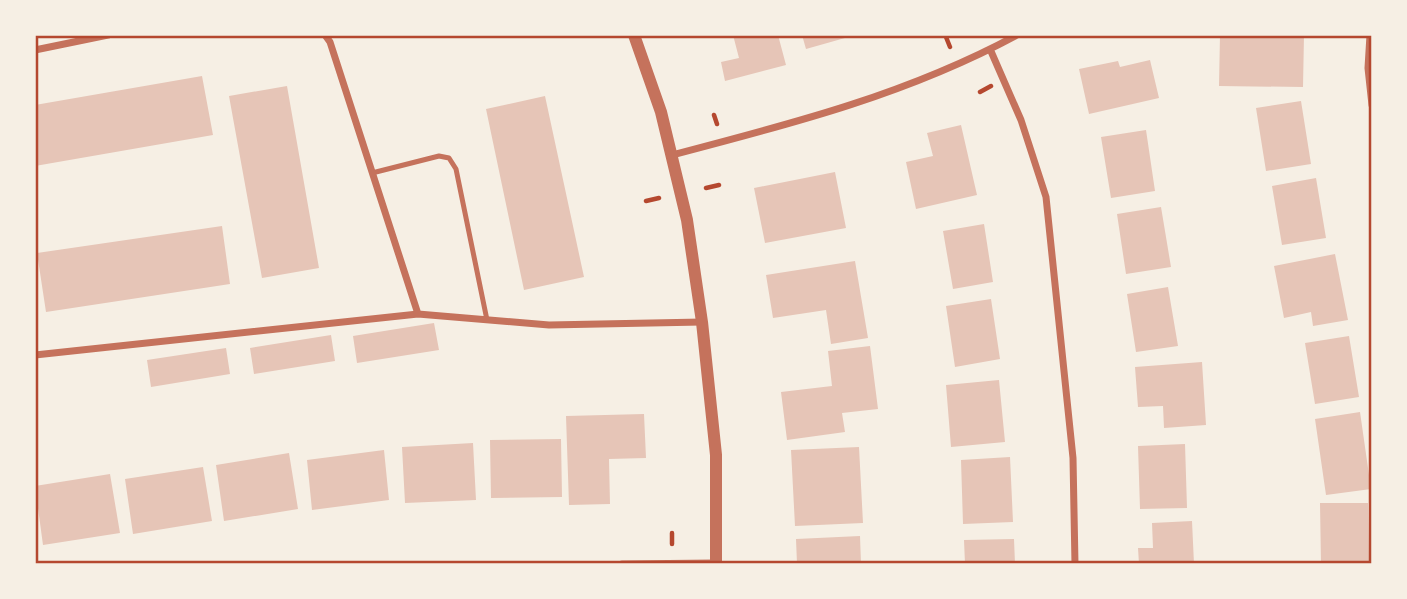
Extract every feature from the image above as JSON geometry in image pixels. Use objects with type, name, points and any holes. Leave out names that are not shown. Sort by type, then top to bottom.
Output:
[{"type":"street","points":[[35,50],[107,35]]},
{"type":"street","points":[[325,35],[330,42],[418,314]]},
{"type":"street","points":[[622,564],[715,563],[716,455],[702,322],[687,220],[661,112],[634,35]]},
{"type":"street","points":[[672,155],[775,129],[874,99],[965,62],[1017,35]]},
{"type":"street","points":[[1370,35],[1368,68],[1372,105]]},
{"type":"street","points":[[990,49],[1021,120],[1046,197],[1073,458],[1076,564]]},
{"type":"street","points":[[35,355],[418,314],[549,325],[702,322]]},
{"type":"lane","points":[[373,173],[439,156],[449,158],[456,169],[486,320]]},
{"type":"path","points":[[946,37],[950,47]]},
{"type":"path","points":[[980,92],[990,86]]},
{"type":"path","points":[[714,115],[717,124]]},
{"type":"path","points":[[706,188],[719,185]]},
{"type":"path","points":[[646,201],[659,198]]},
{"type":"path","points":[[672,534],[672,544]]},
{"type":"building","points":[[733,35],[778,35],[786,65],[725,81],[721,62],[739,58]]},
{"type":"building","points":[[802,35],[852,35],[852,36],[806,49]]},
{"type":"building","points":[[1220,35],[1304,35],[1303,87],[1219,86]]},
{"type":"building","points":[[1150,60],[1159,98],[1089,114],[1079,69],[1118,61],[1120,67]]},
{"type":"building","points":[[202,76],[213,135],[35,166],[35,105]]},
{"type":"building","points":[[287,86],[319,268],[262,278],[229,96]]},
{"type":"building","points":[[545,96],[584,277],[524,290],[486,109]]},
{"type":"building","points":[[1301,101],[1311,164],[1266,171],[1256,108]]},
{"type":"building","points":[[961,125],[977,195],[916,209],[906,162],[933,156],[927,133]]},
{"type":"building","points":[[1146,130],[1155,191],[1111,198],[1101,137]]},
{"type":"building","points":[[835,172],[846,228],[765,243],[754,188]]},
{"type":"building","points":[[1316,178],[1326,238],[1282,245],[1272,186]]},
{"type":"building","points":[[1161,207],[1171,267],[1126,274],[1117,214]]},
{"type":"building","points":[[984,224],[993,282],[953,289],[943,231]]},
{"type":"building","points":[[222,226],[230,284],[46,312],[37,253]]},
{"type":"building","points":[[1335,254],[1348,320],[1313,326],[1311,312],[1284,318],[1274,266]]},
{"type":"building","points":[[855,261],[868,338],[831,344],[826,310],[773,318],[766,275]]},
{"type":"building","points":[[1168,287],[1178,346],[1136,352],[1127,294]]},
{"type":"building","points":[[991,299],[1000,359],[955,367],[946,306]]},
{"type":"building","points":[[434,323],[439,350],[357,363],[353,336]]},
{"type":"building","points":[[331,335],[335,361],[254,374],[250,348]]},
{"type":"building","points":[[1349,336],[1359,397],[1315,404],[1305,343]]},
{"type":"building","points":[[870,346],[878,409],[842,413],[845,432],[787,440],[781,392],[832,386],[828,351]]},
{"type":"building","points":[[226,348],[230,374],[151,387],[147,360]]},
{"type":"building","points":[[1202,362],[1206,425],[1164,428],[1163,406],[1138,407],[1135,367]]},
{"type":"building","points":[[999,380],[1005,442],[951,447],[946,385]]},
{"type":"building","points":[[1360,412],[1371,489],[1326,495],[1315,419]]},
{"type":"building","points":[[644,414],[646,458],[609,459],[610,504],[569,505],[566,416]]},
{"type":"building","points":[[561,439],[562,497],[491,498],[490,440]]},
{"type":"building","points":[[473,443],[476,500],[405,503],[402,447]]},
{"type":"building","points":[[1185,444],[1187,508],[1140,509],[1138,446]]},
{"type":"building","points":[[859,447],[863,523],[795,526],[791,450]]},
{"type":"building","points":[[384,450],[389,500],[312,510],[307,460]]},
{"type":"building","points":[[289,453],[298,509],[224,521],[216,465]]},
{"type":"building","points":[[1010,457],[1013,522],[963,524],[961,460]]},
{"type":"building","points":[[203,467],[212,521],[133,534],[125,479]]},
{"type":"building","points":[[110,474],[120,533],[43,545],[35,486]]},
{"type":"building","points":[[1320,503],[1368,503],[1369,564],[1321,564]]},
{"type":"building","points":[[1192,521],[1194,564],[1139,564],[1138,548],[1153,548],[1152,523]]},
{"type":"building","points":[[860,536],[861,564],[797,564],[796,539]]},
{"type":"building","points":[[1014,539],[1015,564],[965,564],[964,540]]}]
